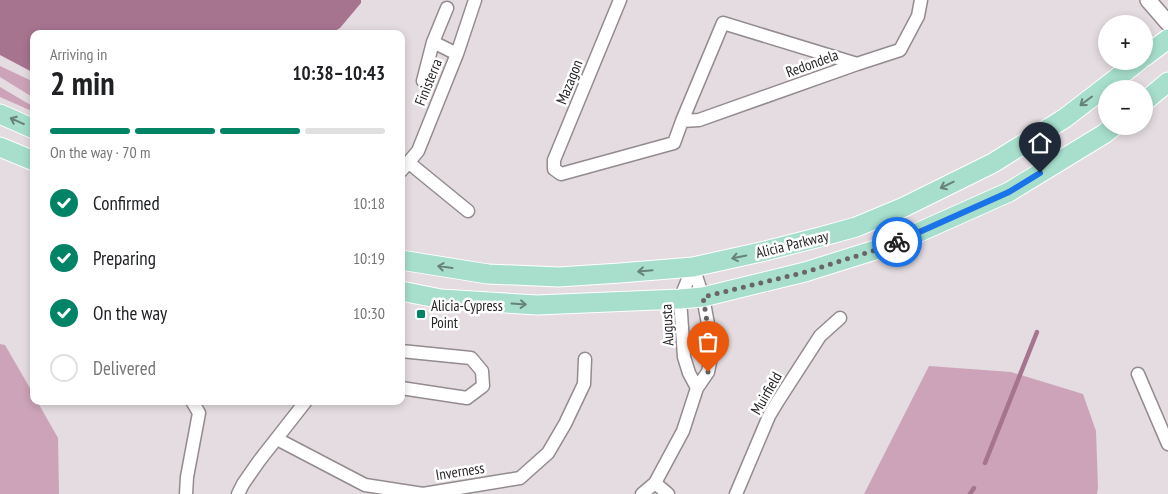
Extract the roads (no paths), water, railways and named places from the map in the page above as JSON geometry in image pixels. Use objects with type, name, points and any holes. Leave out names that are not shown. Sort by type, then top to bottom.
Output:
[{"type":"main road","points":[[1153,50],[1168,39]]},
{"type":"main road","name":"Alicia Parkway","points":[[405,261],[488,274],[559,277],[693,267],[766,251],[856,227],[993,163],[1064,118],[1127,70]]},
{"type":"main road","points":[[1153,94],[1168,82]]},
{"type":"main road","points":[[0,114],[30,127]]},
{"type":"main road","name":"Alicia Parkway","points":[[405,292],[442,299],[537,306],[703,297],[806,272],[888,246],[1009,192],[1102,135]]},
{"type":"main road","points":[[0,147],[30,159]]},
{"type":"street","name":"Finisterra","points":[[405,167],[418,151],[457,54],[475,0]]},
{"type":"street","name":"Mazagon","points":[[620,0],[554,160],[554,169],[561,174],[674,144],[682,121]]},
{"type":"street","name":"Redondela","points":[[682,121],[699,120],[900,50],[918,16],[921,0]]},
{"type":"street","points":[[1148,0],[1168,23]]},
{"type":"street","points":[[423,82],[433,42],[447,8]]},
{"type":"street","points":[[682,121],[723,23],[857,64]]},
{"type":"street","points":[[433,42],[457,54]]},
{"type":"street","points":[[405,170],[468,210]]},
{"type":"street","points":[[642,494],[655,483],[683,432],[697,388],[708,372],[710,357],[708,324],[703,297],[693,267]]},
{"type":"street","name":"Augusta","points":[[693,267],[680,299],[684,357],[689,373],[697,388]]},
{"type":"street","name":"Muirfield","points":[[736,494],[769,416],[820,336],[840,318]]},
{"type":"street","points":[[405,351],[471,358],[482,371],[483,386],[467,398],[405,389]]},
{"type":"street","name":"Inverness","points":[[277,439],[366,484],[424,494],[520,478],[548,453],[565,424],[584,384],[585,359]]},
{"type":"street","points":[[1138,374],[1167,437]]},
{"type":"street","points":[[186,494],[186,477],[198,413],[194,405]]},
{"type":"street","points":[[238,494],[242,484],[303,405]]},
{"type":"street","points":[[655,483],[668,494]]},
{"type":"waterway","points":[[985,463],[1037,332]]},
{"type":"waterway","points":[[970,494],[974,488]]},
{"type":"place","name":"Alicia-Cypress Point","points":[[421,314]]}]
